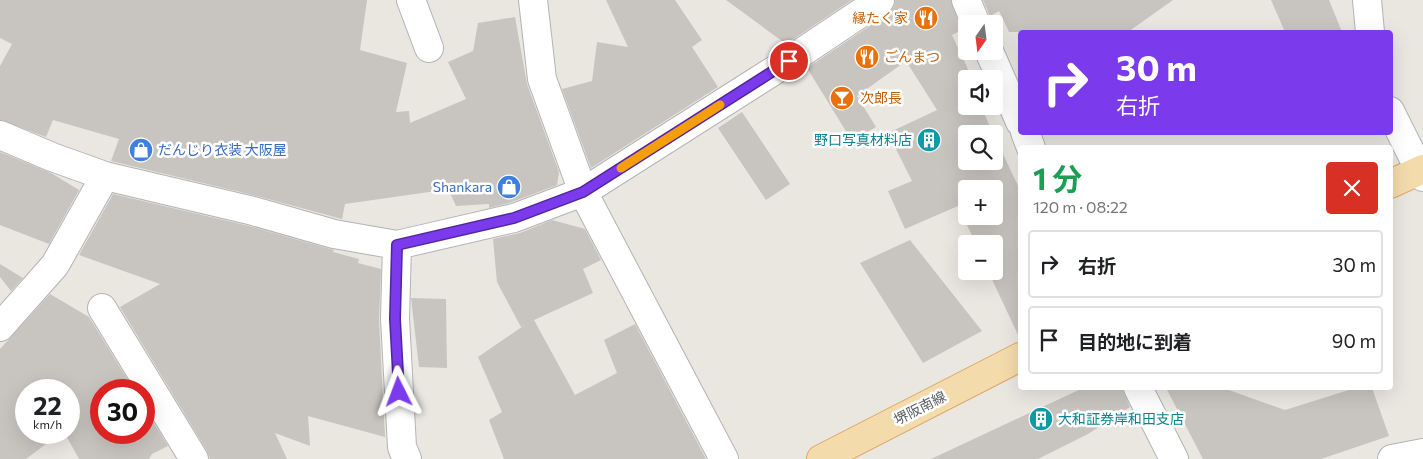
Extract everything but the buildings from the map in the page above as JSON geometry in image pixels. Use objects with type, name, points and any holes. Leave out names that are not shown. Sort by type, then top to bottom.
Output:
[{"type":"main road","points":[[1393,183],[1422,172]]},
{"type":"main road","name":"堺阪南線","points":[[820,459],[1018,358]]},
{"type":"street","points":[[411,0],[429,48]]},
{"type":"street","points":[[533,0],[542,79],[583,192],[724,459]]},
{"type":"street","points":[[0,135],[52,158],[105,176],[334,234],[397,245],[514,218],[583,192],[789,61],[880,0]]},
{"type":"street","points":[[966,0],[972,15]]},
{"type":"street","points":[[1367,0],[1370,30]]},
{"type":"street","points":[[993,60],[1018,117]]},
{"type":"street","points":[[1393,117],[1422,172]]},
{"type":"street","points":[[0,327],[55,266],[105,176]]},
{"type":"street","points":[[397,245],[395,319],[402,447],[407,459]]},
{"type":"street","points":[[102,308],[194,459]]},
{"type":"street","points":[[1139,390],[1174,459]]},
{"type":"street","points":[[1392,459],[1423,453]]},
{"type":"slow traffic","points":[[621,168],[720,105]]},
{"type":"place","name":"縁たく家","points":[[926,18]]},
{"type":"place","name":"ごんまつ","points":[[867,57]]},
{"type":"place","name":"次郎長","points":[[842,98]]},
{"type":"place","name":"野口写真材料店","points":[[929,140]]},
{"type":"place","name":"だんじり衣装 大阪屋","points":[[141,150]]},
{"type":"place","name":"Shankara","points":[[509,187]]},
{"type":"place","name":"大和証券岸和田支店","points":[[1041,419]]},
{"type":"route","points":[[399,392],[395,319],[397,245],[514,218],[583,192],[789,61]]}]
